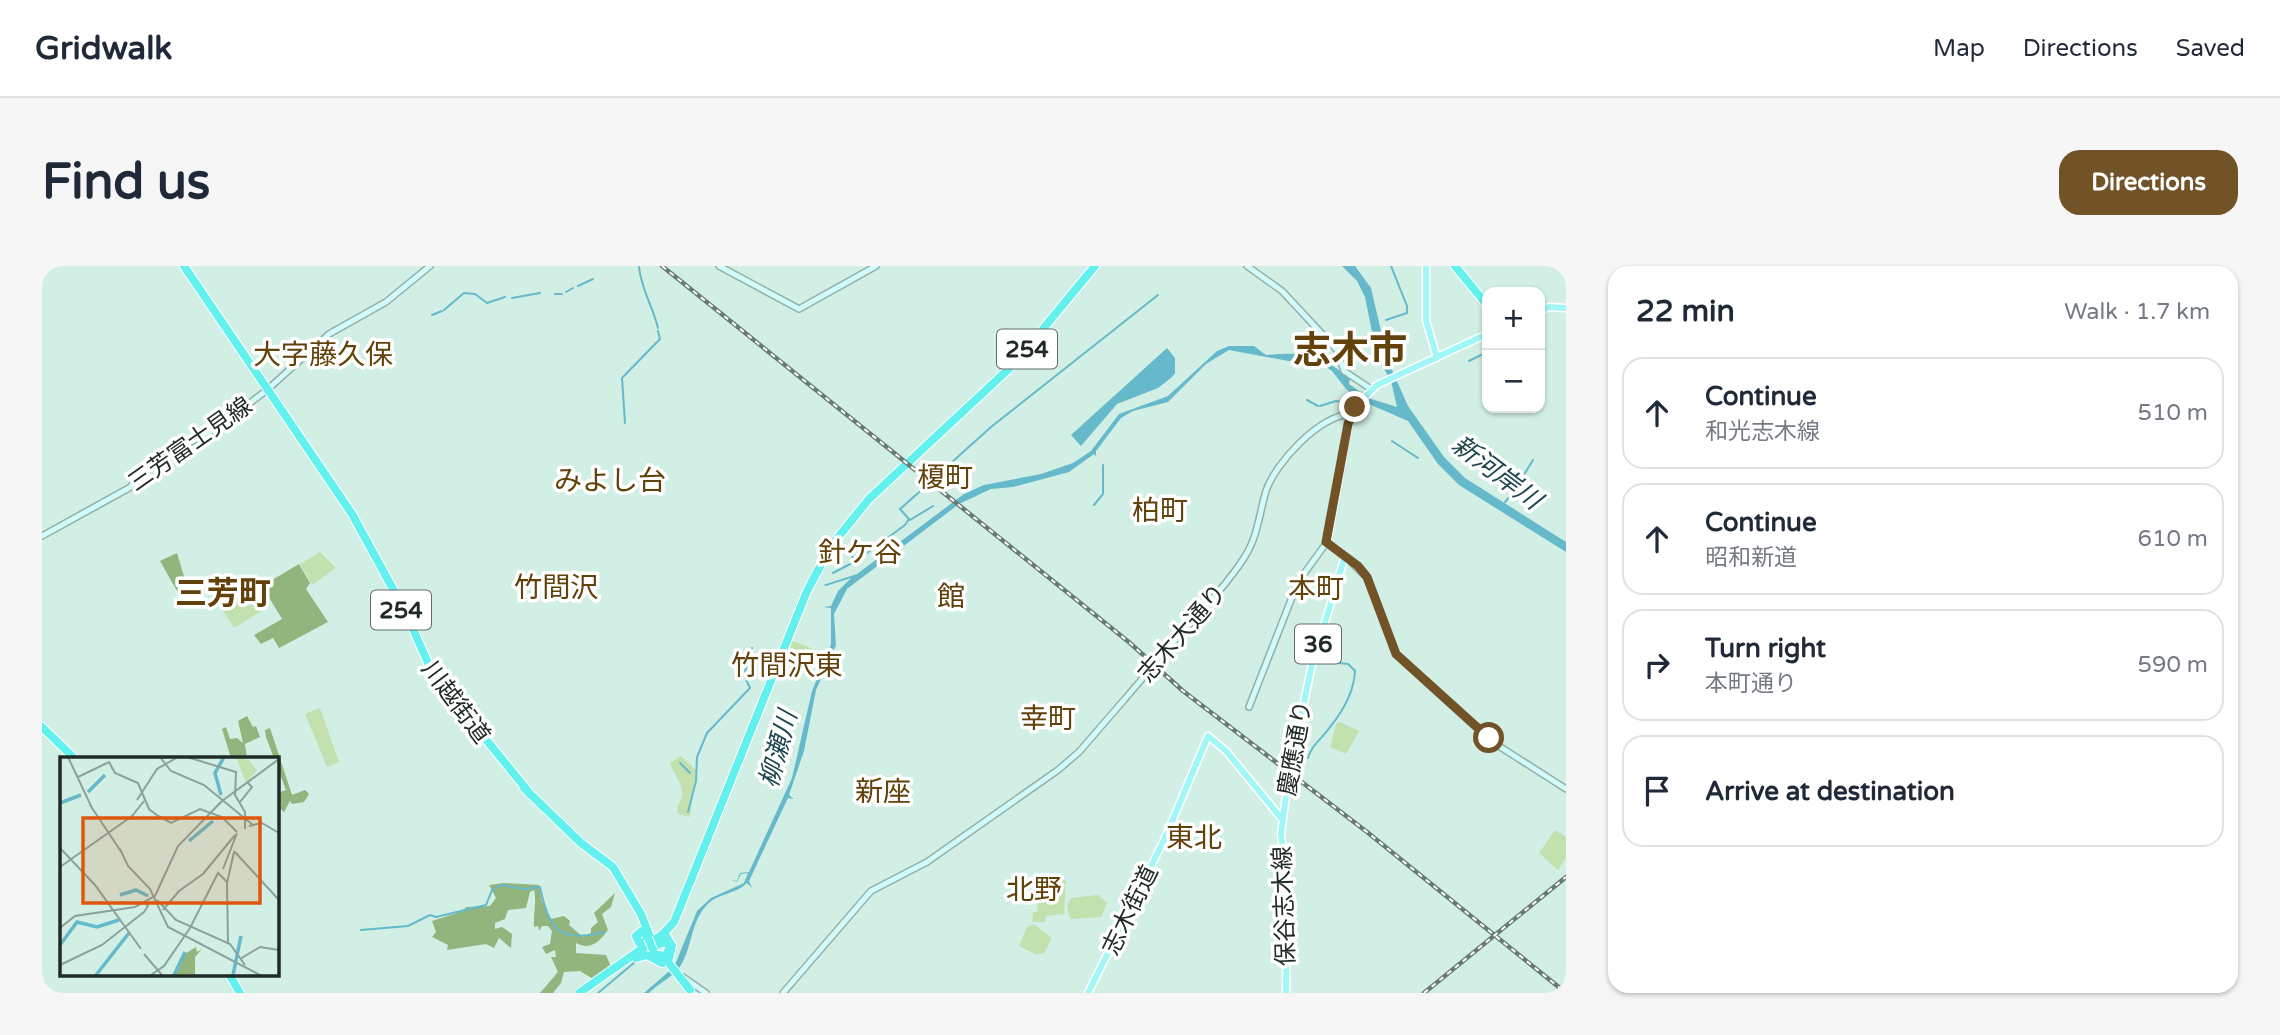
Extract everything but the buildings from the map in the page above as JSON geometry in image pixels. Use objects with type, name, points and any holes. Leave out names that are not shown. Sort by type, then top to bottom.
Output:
[{"type":"highway","name":"川越街道","points":[[182,266],[361,531],[425,666],[527,790],[581,843],[611,865],[641,915],[656,954]]},
{"type":"highway","name":"254","points":[[668,935],[681,910],[809,592],[829,554],[871,499],[1014,366],[1096,266]]},
{"type":"highway","points":[[1456,266],[1482,298]]},
{"type":"highway","points":[[42,729],[70,757]]},
{"type":"highway","name":"254","points":[[681,910],[667,930],[656,954],[690,990]]},
{"type":"highway","points":[[581,993],[617,970],[656,954],[681,910]]},
{"type":"highway","points":[[641,915],[654,930],[668,935]]},
{"type":"highway","points":[[641,915],[635,934],[656,954]]},
{"type":"highway","points":[[656,954],[642,931],[636,936],[638,942],[643,944],[668,935]]},
{"type":"highway","points":[[617,970],[656,954],[668,935]]},
{"type":"highway","points":[[581,993],[606,974],[656,954]]},
{"type":"highway","points":[[232,976],[242,993]]},
{"type":"main road","name":"三芳富士見線","points":[[42,536],[129,488],[158,460],[211,431],[267,390],[329,334],[386,302],[430,266]]},
{"type":"main road","points":[[719,266],[799,309],[876,266]]},
{"type":"main road","points":[[1247,266],[1282,291],[1337,350],[1344,371],[1370,390]]},
{"type":"main road","points":[[1426,266],[1426,320],[1437,358]]},
{"type":"main road","points":[[1545,309],[1566,308]]},
{"type":"main road","points":[[1249,707],[1298,582],[1326,542],[1351,414],[1370,390],[1482,336]]},
{"type":"main road","name":"志木大通り","points":[[783,993],[868,893],[918,868],[1072,759],[1244,558],[1256,534],[1268,487],[1280,466],[1322,422],[1351,414]]},
{"type":"main road","points":[[1326,542],[1368,579],[1390,641],[1400,658],[1494,743],[1516,754],[1566,789]]},
{"type":"main road","name":"慶應通り","points":[[1282,819],[1311,669],[1345,556]]},
{"type":"main road","name":"志木街道","points":[[1088,993],[1166,836],[1208,736],[1228,753],[1282,819]]},
{"type":"main road","name":"保谷志木線","points":[[1282,819],[1282,854],[1287,893],[1286,993]]},
{"type":"main road","points":[[690,990],[706,993]]},
{"type":"green space","points":[[320,552],[336,568],[312,585],[300,564]]},
{"type":"green space","points":[[177,553],[186,583],[192,582],[177,591],[160,561]]},
{"type":"green space","points":[[299,564],[310,583],[306,589],[328,622],[279,648],[273,638],[261,644],[254,635],[282,619],[262,586]]},
{"type":"green space","points":[[257,584],[270,606],[234,628],[220,606]]},
{"type":"green space","points":[[793,641],[816,650],[811,668],[785,658]]},
{"type":"green space","points":[[320,708],[339,762],[327,767],[305,714]]},
{"type":"green space","points":[[247,716],[253,727],[256,726],[260,737],[245,744],[247,757],[231,757],[222,729],[226,727],[230,739],[237,738],[243,743],[238,721]]},
{"type":"green space","points":[[1340,722],[1359,731],[1346,754],[1330,747],[1336,724]]},
{"type":"green space","points":[[270,728],[292,795],[305,790],[309,794],[304,802],[292,804],[290,801],[284,812],[278,807],[278,793],[286,790],[278,769],[278,757],[274,757],[265,730]]},
{"type":"green space","points":[[681,756],[696,770],[690,817],[678,814],[682,792],[670,763]]},
{"type":"green space","points":[[1555,830],[1566,837],[1566,858],[1558,870],[1539,853]]},
{"type":"green space","points":[[1051,879],[1066,881],[1064,914],[1046,916],[1045,922],[1032,922],[1033,912],[1037,912],[1038,903],[1042,903],[1042,894],[1047,894]]},
{"type":"green space","points":[[489,885],[539,885],[542,901],[551,919],[564,916],[570,921],[569,925],[583,937],[591,933],[591,928],[598,922],[594,913],[615,893],[611,907],[602,914],[608,930],[589,946],[576,943],[576,953],[606,955],[611,967],[593,979],[580,971],[564,972],[561,983],[553,993],[540,993],[558,972],[551,957],[556,957],[555,950],[546,954],[542,947],[550,944],[552,931],[548,926],[542,926],[539,931],[538,926],[534,927],[534,890],[530,892],[526,908],[508,910],[505,919],[495,923],[495,929],[502,927],[512,934],[511,948],[499,938],[494,948],[486,944],[447,950],[448,945],[432,937],[436,932],[432,921],[463,911],[466,907],[490,906],[496,898]]},
{"type":"green space","points":[[1098,895],[1107,903],[1101,917],[1070,919],[1067,906],[1071,898]]},
{"type":"green space","points":[[1034,924],[1052,938],[1044,953],[1037,955],[1019,946],[1027,927]]},
{"type":"water","points":[[1342,266],[1355,266],[1371,288],[1388,361],[1408,406],[1444,457],[1465,478],[1566,542],[1566,552],[1459,485],[1438,464],[1408,421],[1362,401],[1346,389],[1332,371],[1315,359],[1294,362],[1229,350],[1206,364],[1168,402],[1133,411],[1121,418],[1096,451],[1096,456],[1094,454],[1069,472],[1013,487],[991,489],[959,504],[847,589],[834,614],[836,645],[816,690],[804,751],[789,795],[794,799],[788,798],[749,881],[752,888],[747,883],[710,902],[697,919],[685,958],[678,969],[649,993],[644,993],[674,967],[697,911],[711,898],[744,883],[748,873],[741,874],[737,882],[731,880],[737,881],[740,873],[749,872],[792,778],[812,691],[831,645],[831,608],[823,607],[831,606],[838,591],[851,578],[823,585],[857,574],[964,494],[984,485],[1041,474],[1073,463],[1091,451],[1119,414],[1168,396],[1217,351],[1229,346],[1254,346],[1266,355],[1300,354],[1319,359],[1350,378],[1349,384],[1368,398],[1397,407],[1391,381],[1377,357],[1365,297],[1357,281]]},
{"type":"water","points":[[1167,348],[1175,358],[1175,373],[1172,377],[1158,388],[1117,404],[1081,446],[1071,435]]},
{"type":"waterway","points":[[1386,320],[1407,313],[1407,306],[1391,266]]},
{"type":"waterway","points":[[639,267],[658,328]]},
{"type":"waterway","points":[[578,286],[593,279]]},
{"type":"waterway","points":[[566,292],[573,288]]},
{"type":"waterway","points":[[444,310],[464,293],[475,294],[487,303],[505,297]]},
{"type":"waterway","points":[[512,298],[540,293]]},
{"type":"waterway","points":[[555,294],[562,294]]},
{"type":"waterway","points":[[951,463],[991,427],[1158,295]]},
{"type":"waterway","points":[[432,315],[442,311]]},
{"type":"waterway","points":[[625,423],[622,378],[660,339],[658,331]]},
{"type":"waterway","points":[[1469,361],[1481,355]]},
{"type":"waterway","points":[[1307,400],[1318,406]]},
{"type":"waterway","points":[[1320,406],[1336,401],[1356,404]]},
{"type":"waterway","points":[[1392,441],[1418,458]]},
{"type":"waterway","name":"新河岸川","points":[[1514,491],[1533,460]]},
{"type":"waterway","points":[[838,544],[840,542],[856,561],[905,525],[909,519],[900,509],[950,465]]},
{"type":"waterway","points":[[1094,505],[1103,494],[1103,465]]},
{"type":"waterway","name":"新河岸川","points":[[1505,502],[1513,493]]},
{"type":"waterway","points":[[910,520],[933,506]]},
{"type":"waterway","points":[[833,573],[856,561]]},
{"type":"waterway","points":[[688,812],[696,781],[697,757],[707,733],[750,688],[744,675],[752,648]]},
{"type":"waterway","points":[[1308,758],[1343,708],[1354,678],[1355,671],[1348,664],[1330,662],[1329,656]]},
{"type":"waterway","points":[[680,763],[690,773]]},
{"type":"waterway","points":[[361,930],[408,926],[430,915],[436,917],[486,905],[492,890],[501,885],[524,889],[540,887],[552,923],[566,934],[576,936],[604,932]]},
{"type":"waterway","points":[[598,993],[635,962]]},
{"type":"railway","points":[[662,266],[1130,643],[1183,691],[1367,832],[1566,993]]},
{"type":"railway","points":[[1424,993],[1566,877]]},
{"type":"district","name":"志木市","points":[[1350,350]]},
{"type":"district","name":"大字藤久保","points":[[323,354]]},
{"type":"district","name":"榎町","points":[[945,477]]},
{"type":"district","name":"みよし台","points":[[610,480]]},
{"type":"district","name":"柏町","points":[[1160,510]]},
{"type":"district","name":"針ケ谷","points":[[860,552]]},
{"type":"district","name":"竹間沢","points":[[556,587]]},
{"type":"district","name":"本町","points":[[1316,588]]},
{"type":"district","name":"三芳町","points":[[223,593]]},
{"type":"district","name":"館","points":[[951,596]]},
{"type":"district","name":"竹間沢東","points":[[787,665]]},
{"type":"district","name":"幸町","points":[[1048,718]]},
{"type":"district","name":"新座","points":[[883,791]]},
{"type":"district","name":"東北","points":[[1194,837]]},
{"type":"district","name":"北野","points":[[1034,889]]},
{"type":"route","points":[[1355,407],[1348,424],[1326,542],[1358,566],[1367,577],[1396,654],[1489,738]]},
{"type":"water label","name":"柳瀬川","points":[[778,749]]}]
